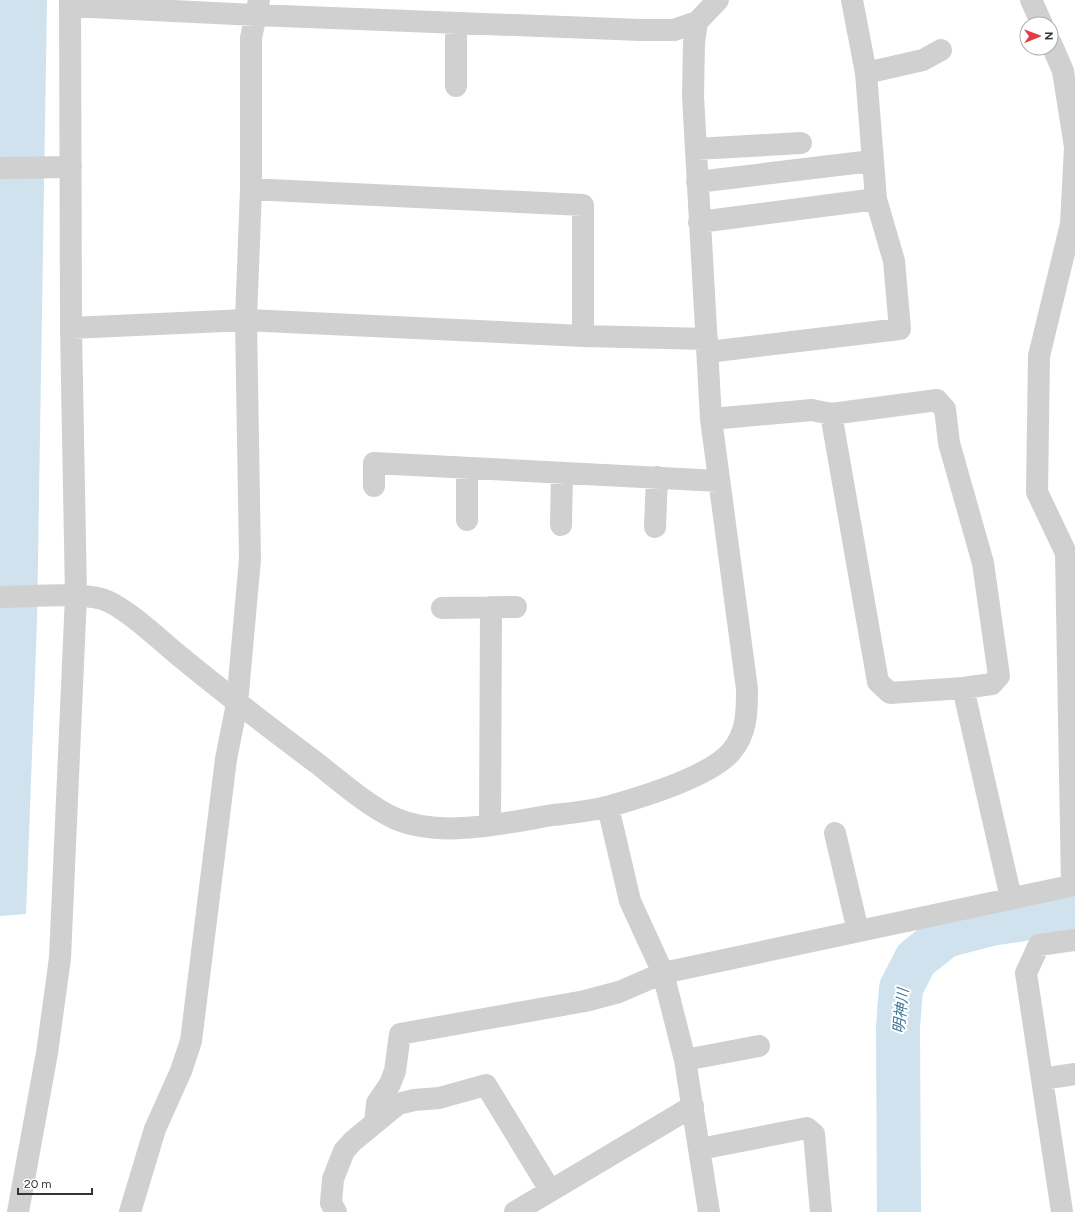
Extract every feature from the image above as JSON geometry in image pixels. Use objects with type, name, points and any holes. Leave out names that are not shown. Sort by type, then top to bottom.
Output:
[{"type":"street","points":[[18,1212],[47,1053],[60,958],[68,596],[71,328],[66,167],[70,3],[257,8],[456,23],[674,30],[697,22],[718,0]]},
{"type":"street","points":[[71,328],[246,320],[583,336],[708,346],[900,329],[894,261],[876,199],[866,74],[852,0]]},
{"type":"street","points":[[1031,0],[1038,16]]},
{"type":"street","points":[[130,1212],[155,1129],[181,1071],[191,1041],[226,759],[238,704],[250,559],[246,320],[252,189],[251,38],[257,8]]},
{"type":"street","points":[[0,597],[68,596],[104,599],[128,614],[238,704],[368,802],[395,818],[419,826],[447,828],[490,825],[608,807],[688,780],[712,766],[730,753],[742,735],[747,718],[747,689],[711,419],[693,96],[694,43],[697,22]]},
{"type":"street","points":[[456,23],[456,86]]},
{"type":"street","points":[[866,74],[923,60],[941,50]]},
{"type":"street","points":[[375,1123],[377,1104],[390,1084],[395,1071],[400,1034],[585,1001],[619,992],[663,973],[1074,885],[1066,553],[1037,492],[1039,356],[1071,224],[1075,147],[1064,71],[1057,56]]},
{"type":"street","points":[[696,149],[801,143]]},
{"type":"street","points":[[697,182],[872,161]]},
{"type":"street","points":[[0,168],[66,167]]},
{"type":"street","points":[[252,189],[583,205],[583,336]]},
{"type":"street","points":[[699,222],[876,199]]},
{"type":"street","points":[[711,419],[812,410],[831,414],[937,400],[945,409],[949,443],[983,563],[999,676],[992,684],[963,688],[890,693],[878,682],[831,414]]},
{"type":"street","points":[[374,486],[374,463],[719,481]]},
{"type":"street","points":[[467,468],[467,520]]},
{"type":"street","points":[[561,525],[562,473]]},
{"type":"street","points":[[655,527],[657,477]]},
{"type":"street","points":[[490,825],[491,607]]},
{"type":"street","points":[[442,608],[516,607]]},
{"type":"street","points":[[963,688],[1011,898]]},
{"type":"street","points":[[608,807],[630,900],[663,973],[685,1060],[709,1212]]},
{"type":"street","points":[[835,833],[858,931]]},
{"type":"street","points":[[1066,1205],[1042,1079],[1026,973],[1039,945],[1075,940]]},
{"type":"street","points":[[685,1060],[759,1046]]},
{"type":"street","points":[[1042,1079],[1075,1074]]},
{"type":"street","points":[[336,1212],[331,1203],[333,1179],[344,1151],[375,1123],[398,1104],[414,1100],[439,1098],[486,1085],[550,1190]]},
{"type":"street","points":[[515,1212],[693,1106]]},
{"type":"street","points":[[700,1148],[807,1128],[814,1134],[821,1212]]},
{"type":"water","points":[[0,0],[47,0],[37,621],[26,914],[0,916]]},
{"type":"waterway","name":"明神川","points":[[899,1212],[898,1027],[901,988],[916,959],[945,936],[991,924],[1075,911]]}]
